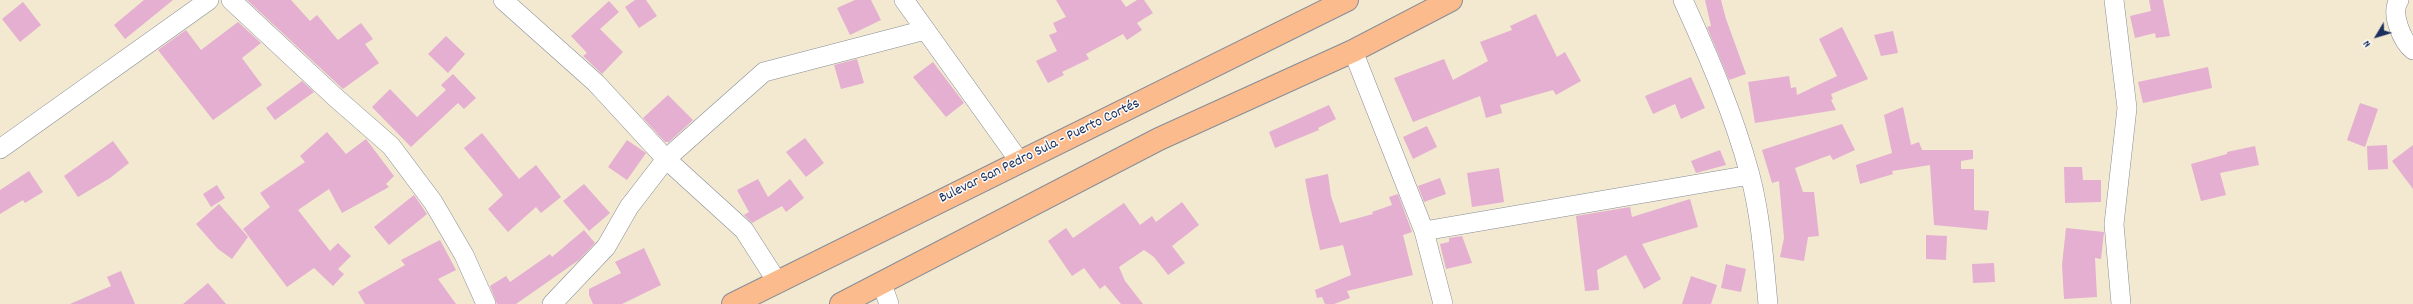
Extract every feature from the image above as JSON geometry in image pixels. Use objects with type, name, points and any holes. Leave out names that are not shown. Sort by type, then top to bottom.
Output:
[{"type":"highway","name":"Bulevar San Pedro Sula - Puerto Cortés","points":[[733,304],[1347,0]]},
{"type":"highway","points":[[841,304],[886,294],[1159,139],[1354,51],[1451,0]]},
{"type":"street","points":[[0,149],[209,0]]},
{"type":"street","points":[[230,0],[334,97],[391,146],[433,202],[464,255],[486,304]]},
{"type":"street","points":[[503,0],[596,84],[666,159],[744,230],[778,283]]},
{"type":"street","points":[[904,0],[1020,162]]},
{"type":"street","points":[[1683,0],[1714,67],[1750,175],[1762,233],[1768,304]]},
{"type":"street","points":[[2114,0],[2127,108],[2114,224],[2121,304]]},
{"type":"street","points":[[2398,0],[2396,15],[2401,33],[2413,50]]},
{"type":"street","points":[[552,304],[606,247],[629,207],[666,159],[764,72],[925,30]]},
{"type":"street","points":[[1354,51],[1424,231],[1443,304]]},
{"type":"street","points":[[1424,231],[1750,175]]},
{"type":"building","points":[[144,0],[173,0],[125,39],[114,25]]},
{"type":"building","points":[[247,0],[291,0],[310,21],[317,15],[338,40],[361,23],[373,39],[365,44],[379,63],[343,89]]},
{"type":"building","points":[[635,0],[646,0],[657,16],[639,28],[625,7]]},
{"type":"building","points":[[855,0],[871,0],[881,20],[850,35],[837,8]]},
{"type":"building","points":[[1056,0],[1121,0],[1126,7],[1137,0],[1144,0],[1153,13],[1137,23],[1142,30],[1127,40],[1123,34],[1086,54],[1089,59],[1062,72],[1064,75],[1048,83],[1036,61],[1057,51],[1049,35],[1057,32],[1053,23],[1066,17]]},
{"type":"building","points":[[1705,0],[1721,0],[1726,19],[1746,74],[1729,80],[1707,27],[1711,26]]},
{"type":"building","points":[[2149,0],[2163,0],[2170,36],[2156,38],[2155,33],[2135,38],[2130,16],[2151,11]]},
{"type":"building","points":[[609,1],[619,12],[600,29],[623,52],[602,74],[583,56],[587,53],[571,36]]},
{"type":"building","points":[[23,2],[41,25],[20,42],[2,19]]},
{"type":"building","points":[[1536,14],[1557,57],[1565,52],[1581,81],[1556,95],[1553,90],[1500,105],[1502,113],[1486,118],[1480,96],[1413,122],[1394,78],[1444,59],[1453,80],[1488,61],[1480,42],[1512,30],[1510,26]]},
{"type":"building","points":[[238,22],[261,43],[242,58],[262,85],[213,120],[158,50],[186,30],[201,50]]},
{"type":"building","points":[[1842,27],[1868,79],[1831,94],[1833,99],[1831,100],[1836,110],[1755,123],[1748,82],[1789,76],[1791,88],[1796,87],[1797,95],[1837,76],[1819,39]]},
{"type":"building","points":[[1893,31],[1898,53],[1881,56],[1874,35]]},
{"type":"building","points":[[446,36],[465,54],[448,73],[428,54]]},
{"type":"building","points":[[857,59],[864,83],[841,89],[834,65]]},
{"type":"building","points":[[933,62],[964,103],[946,117],[913,77]]},
{"type":"building","points":[[2208,67],[2212,88],[2143,103],[2138,82]]},
{"type":"building","points":[[453,74],[476,98],[464,109],[458,103],[411,147],[372,107],[390,89],[417,117],[446,90],[441,85]]},
{"type":"building","points":[[1691,77],[1705,108],[1681,119],[1675,104],[1653,114],[1645,96]]},
{"type":"building","points":[[302,81],[314,92],[275,120],[266,108]]},
{"type":"building","points":[[668,95],[693,120],[669,142],[665,142],[643,118]]},
{"type":"building","points":[[2360,103],[2378,109],[2365,147],[2347,140]]},
{"type":"building","points":[[1329,105],[1336,119],[1318,128],[1319,130],[1275,148],[1269,132]]},
{"type":"building","points":[[1903,107],[1911,145],[1919,142],[1922,150],[1973,150],[1973,159],[1961,161],[1961,169],[1974,169],[1974,210],[1989,211],[1987,230],[1934,225],[1930,165],[1892,171],[1893,174],[1860,184],[1856,165],[1892,153],[1884,115]]},
{"type":"building","points":[[1842,124],[1855,150],[1833,160],[1830,155],[1795,168],[1803,192],[1814,192],[1819,236],[1808,237],[1804,261],[1780,257],[1784,238],[1779,181],[1772,183],[1762,150]]},
{"type":"building","points":[[1427,126],[1437,147],[1413,159],[1403,137]]},
{"type":"building","points":[[327,132],[346,154],[366,139],[394,176],[386,184],[389,187],[342,213],[329,189],[298,210],[330,251],[338,243],[351,256],[338,269],[344,274],[333,286],[314,268],[287,287],[243,229],[270,207],[260,193],[305,162],[300,156]]},
{"type":"building","points":[[482,133],[519,179],[536,165],[561,197],[541,213],[536,207],[508,232],[488,209],[503,195],[464,148]]},
{"type":"building","points":[[805,138],[824,163],[806,177],[786,152]]},
{"type":"building","points":[[627,140],[646,153],[627,180],[608,167]]},
{"type":"building","points":[[113,141],[129,163],[110,178],[78,197],[64,176]]},
{"type":"building","points":[[2387,145],[2388,169],[2368,170],[2367,146]]},
{"type":"building","points":[[2413,145],[2413,189],[2392,161]]},
{"type":"building","points":[[2255,146],[2259,165],[2220,173],[2226,195],[2201,201],[2191,164],[2227,154],[2227,152]]},
{"type":"building","points":[[1720,150],[1726,165],[1696,173],[1691,161]]},
{"type":"building","points":[[2064,167],[2082,167],[2083,180],[2101,180],[2101,202],[2065,203]]},
{"type":"building","points":[[1499,168],[1504,202],[1472,207],[1467,173]]},
{"type":"building","points":[[29,171],[43,192],[25,203],[23,200],[0,214],[0,190]]},
{"type":"building","points":[[1328,174],[1331,196],[1340,223],[1373,214],[1372,212],[1392,205],[1389,197],[1398,194],[1412,232],[1403,235],[1413,275],[1347,291],[1350,298],[1334,304],[1325,304],[1322,297],[1317,298],[1315,290],[1351,275],[1343,245],[1320,250],[1305,179]]},
{"type":"building","points":[[1440,178],[1446,194],[1424,202],[1418,186]]},
{"type":"building","points":[[758,179],[768,197],[790,179],[804,198],[786,212],[782,206],[752,223],[744,215],[749,212],[737,190]]},
{"type":"building","points":[[584,184],[610,213],[589,231],[563,201]]},
{"type":"building","points":[[217,185],[225,198],[211,207],[203,194]]},
{"type":"building","points":[[414,195],[427,214],[389,245],[374,227]]},
{"type":"building","points":[[1690,199],[1698,227],[1642,244],[1661,279],[1644,289],[1626,255],[1597,270],[1599,290],[1585,291],[1576,216],[1630,207],[1632,217]]},
{"type":"building","points":[[1182,202],[1199,225],[1172,246],[1185,263],[1168,275],[1154,257],[1144,250],[1119,267],[1125,281],[1143,304],[1121,304],[1105,285],[1100,289],[1084,268],[1072,276],[1048,241],[1066,228],[1073,238],[1124,203],[1140,225],[1152,216],[1156,222]]},
{"type":"building","points":[[219,204],[248,237],[232,259],[218,249],[196,224]]},
{"type":"building","points":[[2066,228],[2104,232],[2101,259],[2095,258],[2097,297],[2064,299],[2062,265]]},
{"type":"building","points":[[584,230],[595,243],[579,260],[516,304],[497,304],[490,286],[506,276],[510,282],[550,254],[552,257]]},
{"type":"building","points":[[1926,235],[1947,236],[1946,260],[1926,259]]},
{"type":"building","points":[[1462,236],[1472,263],[1446,269],[1440,244],[1449,242],[1449,238]]},
{"type":"building","points":[[440,240],[456,270],[438,279],[456,304],[365,304],[358,292],[405,265],[401,260]]},
{"type":"building","points":[[644,248],[661,285],[622,304],[593,304],[589,295],[589,289],[621,273],[615,262]]},
{"type":"building","points":[[1994,263],[1995,282],[1973,283],[1972,264]]},
{"type":"building","points":[[1726,264],[1746,269],[1741,292],[1721,288]]},
{"type":"building","points":[[121,271],[135,304],[70,304],[111,286],[107,277]]},
{"type":"building","points":[[1691,276],[1717,285],[1711,304],[1682,304]]},
{"type":"building","points":[[208,283],[226,304],[183,304]]}]
